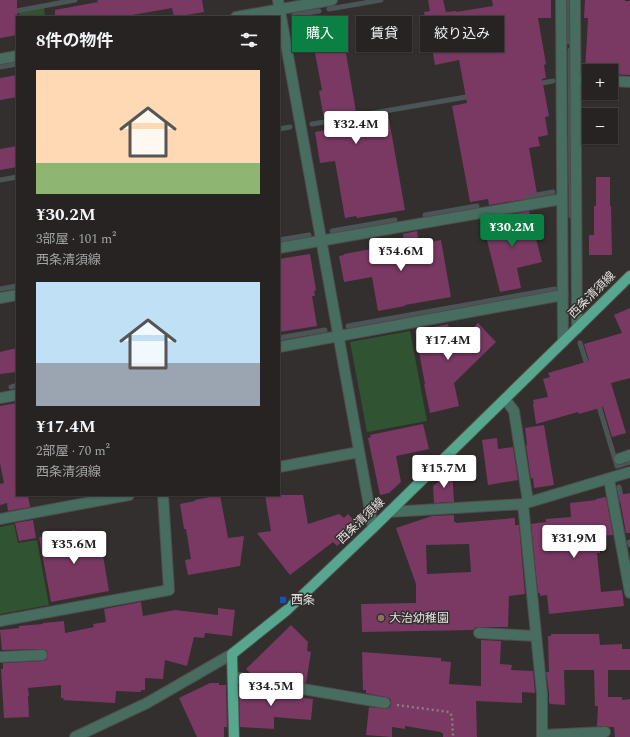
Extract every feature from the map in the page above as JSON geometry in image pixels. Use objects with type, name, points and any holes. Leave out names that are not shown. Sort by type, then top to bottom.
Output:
[{"type":"main road","name":"西条清須線","points":[[232,654],[287,610],[373,528],[630,276]]},
{"type":"main road","points":[[232,654],[234,737]]},
{"type":"street","points":[[240,16],[279,5],[332,0]]},
{"type":"street","points":[[561,0],[563,342]]},
{"type":"street","points":[[576,0],[577,328]]},
{"type":"street","points":[[279,5],[373,528]]},
{"type":"street","points":[[0,59],[16,56]]},
{"type":"street","points":[[576,80],[582,80]]},
{"type":"street","points":[[618,81],[630,82]]},
{"type":"street","points":[[280,248],[562,199]]},
{"type":"street","points":[[0,298],[16,295]]},
{"type":"street","points":[[280,347],[563,296]]},
{"type":"street","points":[[0,398],[16,394]]},
{"type":"street","points":[[505,399],[514,411],[526,503],[542,694],[542,736],[605,732]]},
{"type":"street","points":[[280,467],[359,452]]},
{"type":"street","points":[[619,459],[630,455]]},
{"type":"street","points":[[389,512],[526,503],[630,472]]},
{"type":"street","points":[[609,479],[630,593]]},
{"type":"street","points":[[0,519],[124,496]]},
{"type":"street","points":[[0,621],[169,590],[163,496]]},
{"type":"street","points":[[479,633],[536,636]]},
{"type":"street","points":[[75,737],[147,703],[232,654]]},
{"type":"street","points":[[0,658],[42,656]]},
{"type":"street","points":[[233,677],[384,703]]},
{"type":"path","points":[[384,703],[450,712],[452,716],[453,737]]},
{"type":"green space","points":[[44,8],[45,16],[20,16],[19,12]]},
{"type":"green space","points":[[410,331],[427,421],[367,432],[350,342]]},
{"type":"green space","points":[[14,524],[18,543],[37,540],[49,605],[0,614],[0,527]]},
{"type":"building","points":[[0,0],[17,0],[16,35],[0,38]]},
{"type":"building","points":[[97,0],[202,0],[204,12],[174,16],[172,8],[127,16],[55,16],[55,10],[98,2]]},
{"type":"building","points":[[428,0],[443,0],[446,12],[456,12],[493,6],[492,0],[551,0],[551,18],[538,18],[546,64],[544,65],[546,78],[542,79],[549,116],[545,117],[548,135],[538,137],[540,146],[529,148],[537,194],[525,195],[526,199],[489,205],[488,199],[470,202],[452,106],[467,103],[459,60],[435,65],[433,52],[504,52],[504,16],[425,16],[424,12],[430,11]]},
{"type":"building","points":[[585,0],[630,1],[630,75],[618,74],[618,64],[585,64],[588,18],[584,18]]},
{"type":"building","points":[[346,52],[358,124],[389,119],[405,210],[357,218],[356,216],[345,218],[335,161],[320,163],[315,132],[326,130],[319,91],[322,90],[315,53]]},
{"type":"building","points":[[16,75],[16,97],[0,100],[0,78]]},
{"type":"building","points":[[16,146],[16,167],[0,170],[0,149]]},
{"type":"building","points":[[596,177],[610,177],[612,255],[589,255],[589,235],[594,235]]},
{"type":"building","points":[[529,211],[542,262],[517,268],[521,288],[500,292],[484,228],[493,225],[492,218]]},
{"type":"building","points":[[417,231],[419,244],[441,240],[451,297],[378,311],[372,277],[344,282],[339,256],[404,243],[403,234]]},
{"type":"building","points":[[310,254],[316,290],[314,291],[315,296],[312,296],[317,326],[280,332],[280,259]]},
{"type":"building","points":[[630,308],[630,378],[611,383],[626,433],[612,437],[603,407],[579,414],[578,412],[536,424],[533,400],[548,397],[543,379],[550,377],[548,373],[589,361],[584,344],[622,333],[614,315]]},
{"type":"building","points":[[478,323],[496,342],[454,383],[459,406],[430,413],[415,331],[448,324],[452,343],[467,328],[470,331]]},
{"type":"building","points":[[16,348],[16,372],[0,374],[0,352]]},
{"type":"building","points":[[16,403],[16,496],[28,496],[30,507],[8,511],[7,503],[0,505],[0,484],[4,483],[0,463],[0,406]]},
{"type":"building","points":[[423,424],[429,449],[396,456],[401,482],[389,493],[380,495],[368,438],[371,437],[370,435]]},
{"type":"building","points":[[544,425],[554,485],[534,488],[533,478],[531,479],[525,428]]},
{"type":"building","points":[[497,438],[498,449],[513,447],[518,480],[488,485],[482,440]]},
{"type":"building","points":[[452,468],[454,502],[434,503],[433,486],[438,483],[438,481]]},
{"type":"building","points":[[630,493],[630,533],[626,533],[619,495]]},
{"type":"building","points":[[303,495],[308,524],[339,514],[344,518],[348,514],[359,525],[337,546],[333,542],[290,575],[257,533],[271,531],[265,496]]},
{"type":"building","points":[[220,496],[228,538],[244,536],[240,566],[188,575],[185,560],[191,559],[180,504]]},
{"type":"building","points":[[606,497],[613,535],[598,536],[600,553],[597,553],[601,592],[622,590],[624,606],[549,614],[547,595],[540,596],[540,593],[538,593],[531,524],[546,522],[546,519],[571,517],[570,503],[596,500]]},
{"type":"building","points":[[454,515],[454,522],[456,523],[515,518],[515,525],[519,525],[525,594],[509,596],[508,627],[476,627],[473,630],[362,632],[361,604],[416,603],[416,584],[396,528],[432,516]],"holes":[[[469,544],[471,572],[427,574],[426,545]]]},
{"type":"building","points":[[33,520],[36,538],[19,541],[15,523]]},
{"type":"building","points":[[76,530],[77,534],[85,532],[85,534],[99,532],[109,591],[51,602],[39,537]]},
{"type":"building","points":[[141,602],[143,616],[175,610],[218,615],[218,608],[235,610],[232,636],[205,633],[204,638],[194,637],[187,666],[165,660],[163,679],[145,678],[145,690],[141,690],[141,692],[116,691],[115,703],[63,700],[64,698],[61,698],[61,685],[28,688],[29,717],[4,718],[1,669],[3,669],[3,663],[42,661],[46,660],[48,655],[47,651],[42,649],[2,650],[0,630],[19,628],[19,626],[64,621],[65,633],[94,627],[93,624],[106,622],[104,609]]},
{"type":"building","points":[[291,625],[308,642],[307,651],[311,652],[306,683],[250,673],[246,669]]},
{"type":"building","points":[[551,634],[599,634],[600,645],[622,644],[622,649],[630,649],[630,670],[608,670],[608,697],[622,697],[622,700],[630,699],[630,737],[615,737],[614,727],[597,726],[598,706],[595,706],[594,670],[564,670],[565,705],[549,703],[546,672],[549,672],[548,636],[551,636]]},
{"type":"building","points":[[481,640],[501,641],[500,664],[512,665],[511,670],[533,671],[535,693],[522,692],[522,703],[476,701],[477,737],[443,737],[443,733],[441,732],[405,726],[405,729],[392,727],[392,737],[366,735],[369,707],[387,709],[390,707],[391,700],[389,698],[366,693],[366,690],[363,690],[362,652],[441,658],[441,661],[451,662],[449,684],[481,686]]},
{"type":"building","points":[[210,683],[226,685],[227,727],[224,727],[224,737],[197,737],[179,698]]},
{"type":"building","points":[[239,686],[247,686],[304,696],[303,698],[313,699],[311,720],[274,717],[274,729],[240,727]]},
{"type":"waterway","points":[[0,14],[75,0]]},
{"type":"waterway","points":[[329,9],[381,0]]},
{"type":"waterway","points":[[569,0],[569,42]]},
{"type":"waterway","points":[[294,15],[319,11]]},
{"type":"waterway","points":[[570,50],[571,216]]},
{"type":"waterway","points":[[0,67],[16,64]]},
{"type":"waterway","points":[[537,84],[553,81]]},
{"type":"waterway","points":[[350,117],[472,96]]},
{"type":"waterway","points":[[312,124],[331,121]]},
{"type":"waterway","points":[[280,129],[290,127]]},
{"type":"waterway","points":[[0,180],[16,177]]},
{"type":"waterway","points":[[520,198],[553,192]]},
{"type":"waterway","points":[[425,215],[477,206]]},
{"type":"waterway","points":[[332,231],[395,220]]},
{"type":"waterway","points":[[280,240],[309,235]]},
{"type":"waterway","points":[[0,289],[16,286]]},
{"type":"waterway","points":[[348,326],[555,289]]},
{"type":"waterway","points":[[280,338],[325,330]]},
{"type":"waterway","points":[[580,343],[588,368]]},
{"type":"waterway","points":[[11,387],[16,385]]},
{"type":"waterway","points":[[598,403],[617,466],[630,462]]},
{"type":"waterway","points":[[619,487],[622,501]]},
{"type":"place","name":"西条","points":[[283,600]]},
{"type":"place","name":"大治幼稚園","points":[[381,618]]}]
